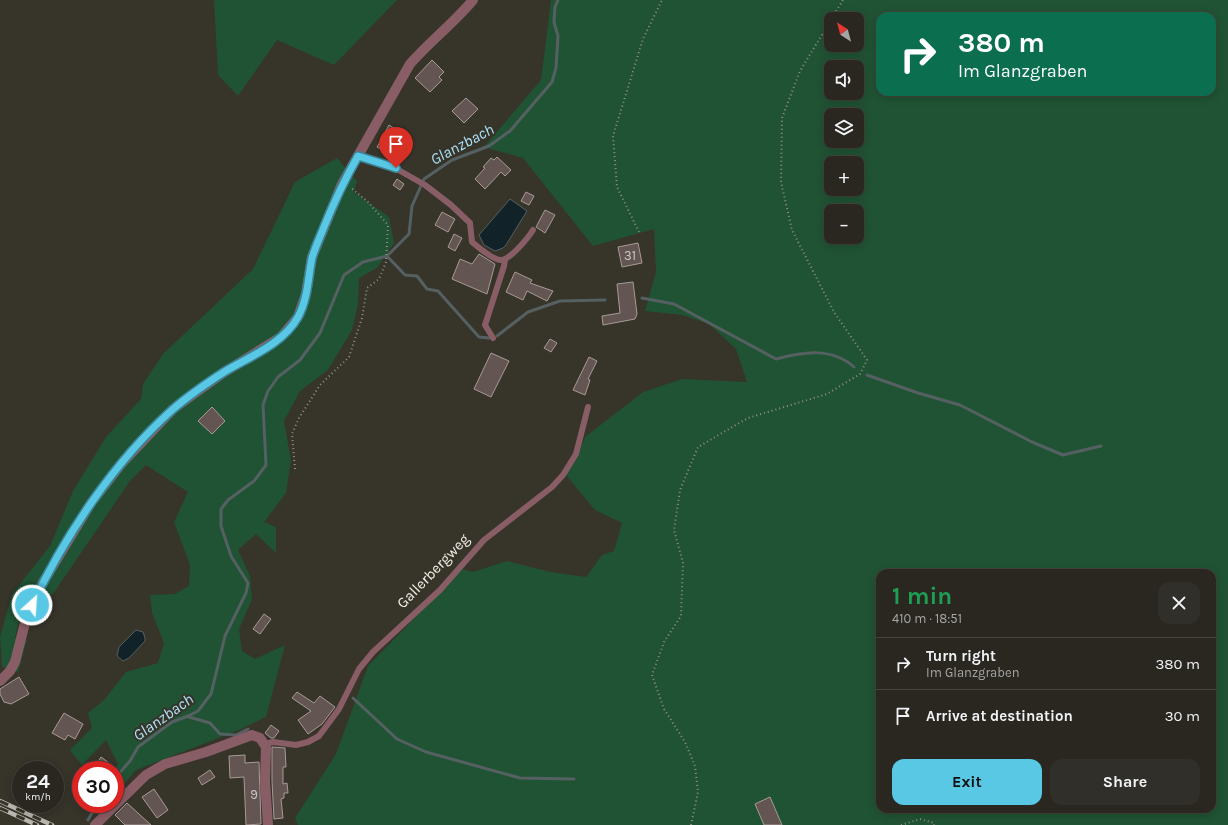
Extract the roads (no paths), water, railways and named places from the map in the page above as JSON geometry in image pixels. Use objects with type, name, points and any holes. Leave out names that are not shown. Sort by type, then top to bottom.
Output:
[{"type":"street","points":[[0,681],[10,671],[15,662],[27,615],[42,584],[91,503],[122,463],[173,409],[223,373],[281,337],[298,317],[306,294],[312,257],[343,181],[410,64],[423,49],[460,16],[473,0]]},
{"type":"street","name":"Gallerbergweg","points":[[95,825],[146,775],[155,769],[252,735],[256,735],[265,744]]},
{"type":"street","points":[[265,744],[265,781],[268,825]]},
{"type":"lane","points":[[358,156],[396,168],[425,185],[451,205],[470,223],[472,230],[471,240],[473,244],[498,260],[505,260]]},
{"type":"lane","points":[[493,338],[485,325],[505,260],[520,247],[533,230]]},
{"type":"lane","name":"Gallerbergweg","points":[[265,744],[273,742],[296,745],[308,742],[319,736],[339,709],[359,669],[373,652],[440,590],[484,540],[552,487],[563,475],[576,454],[588,406]]},
{"type":"water","points":[[510,199],[527,211],[506,245],[495,251],[484,245],[479,235]]},
{"type":"water","points":[[136,630],[143,632],[145,641],[129,658],[123,661],[117,656],[119,647]]},
{"type":"waterway","name":"Glanzbach","points":[[124,768],[138,747],[172,722],[198,711],[211,694],[225,636],[246,593],[248,583],[231,556],[221,526],[221,509],[228,500],[254,481],[266,465],[263,405],[268,391],[278,377],[300,360],[320,333],[344,275],[363,262],[387,256],[409,234],[412,206],[424,179],[452,160],[489,146],[510,131],[552,82],[556,68],[558,36],[554,22],[555,7],[558,0]]},
{"type":"waterway","points":[[387,256],[405,275],[417,276],[427,289],[438,291],[479,337],[489,338]]},
{"type":"waterway","points":[[642,298],[674,304],[776,359],[796,354],[827,354],[836,356],[854,367]]},
{"type":"waterway","points":[[497,336],[528,312],[560,301],[605,300]]},
{"type":"waterway","points":[[867,375],[918,393],[960,405],[1032,442],[1063,455],[1101,446]]},
{"type":"waterway","points":[[353,698],[397,739],[426,752],[520,778],[574,779]]},
{"type":"waterway","points":[[189,717],[210,723],[220,734],[236,735],[248,729]]},
{"type":"waterway","name":"Glanzbach","points":[[88,820],[92,813]]},
{"type":"railway","points":[[0,801],[52,825]]},
{"type":"railway","points":[[0,808],[37,825]]}]
